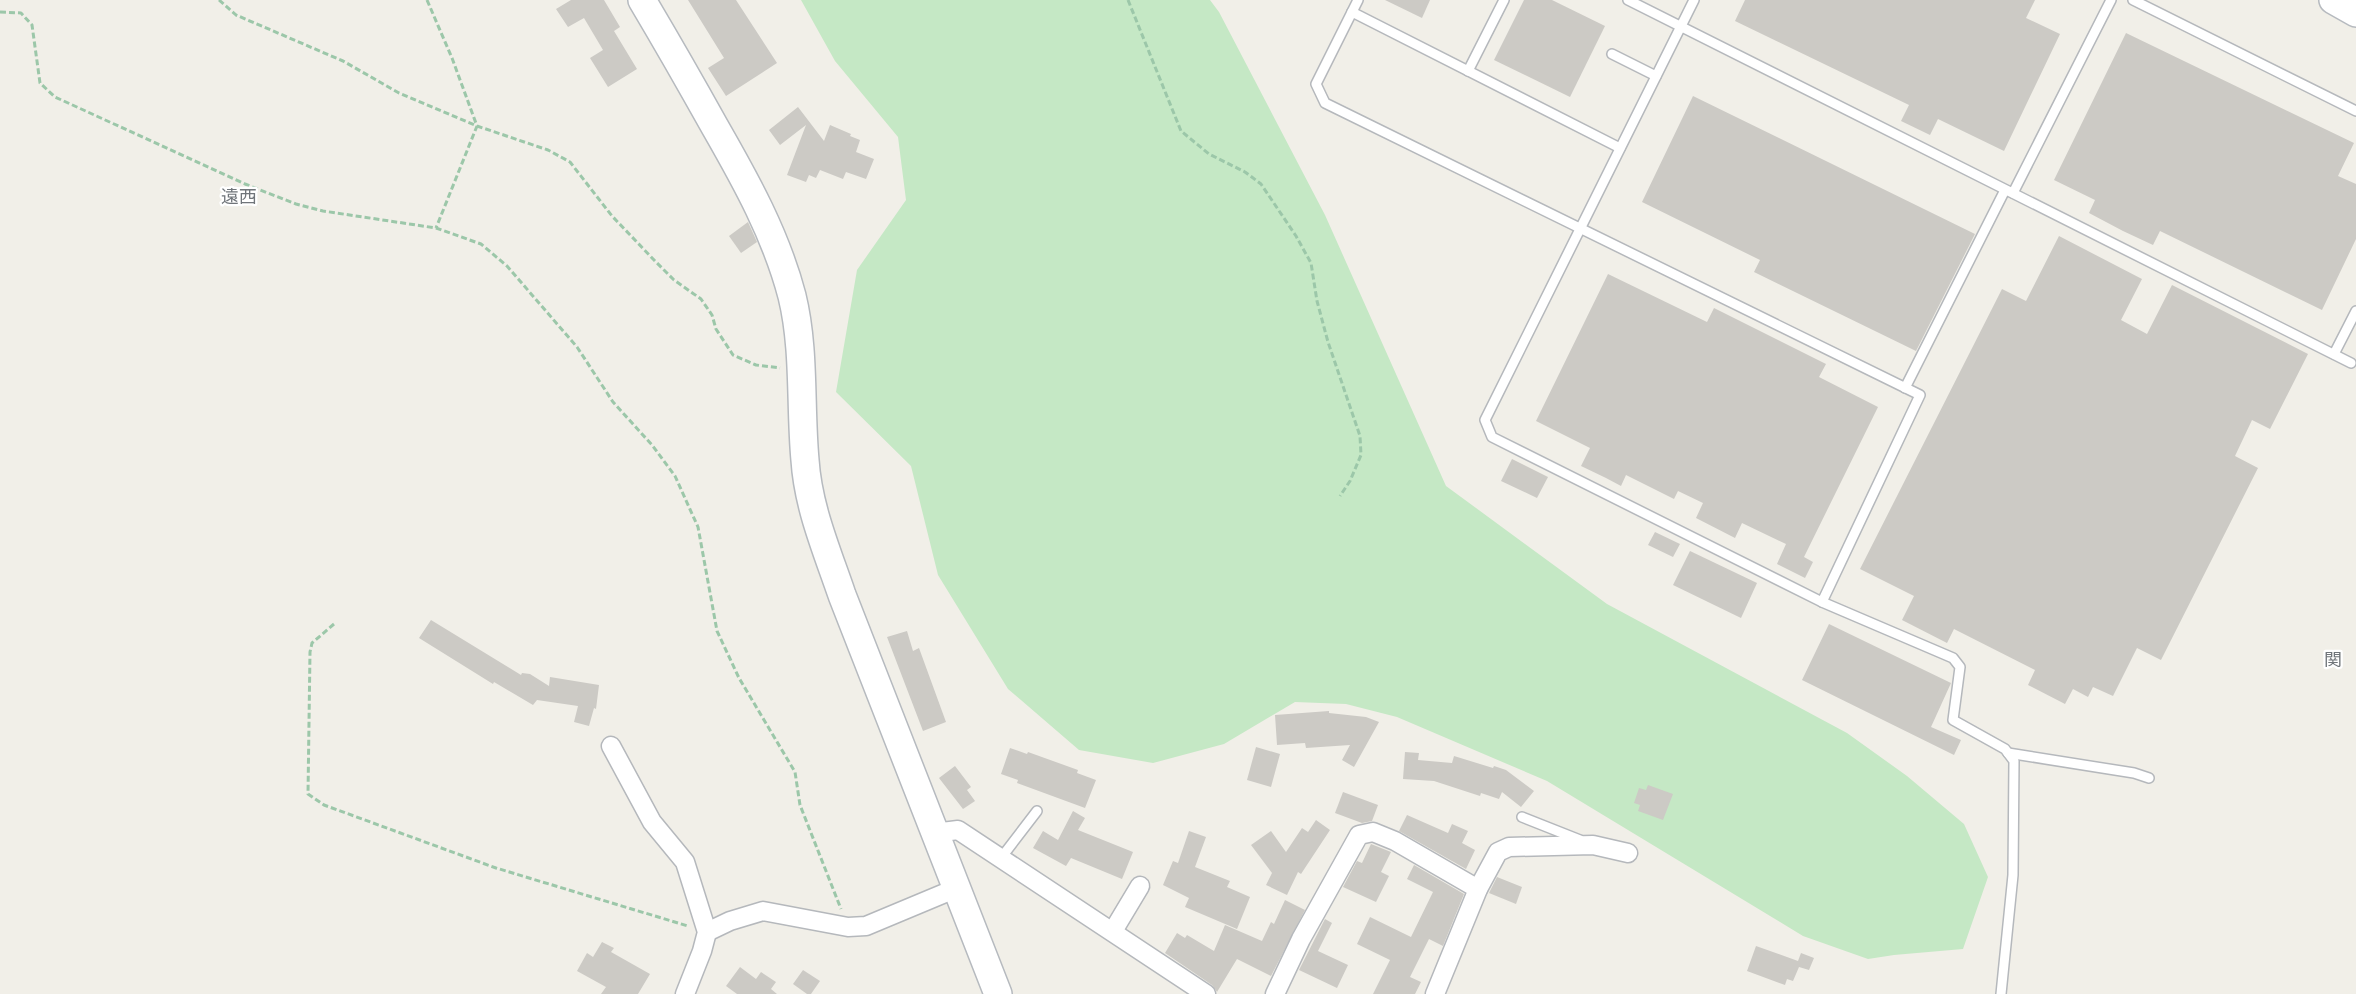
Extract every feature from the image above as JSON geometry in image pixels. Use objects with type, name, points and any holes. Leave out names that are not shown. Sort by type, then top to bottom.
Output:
[{"type":"street","points":[[642,0],[744,177],[765,219],[792,297],[800,369],[805,462],[812,502],[821,534],[842,596],[998,994]]},
{"type":"street","points":[[2333,0],[2356,14]]},
{"type":"street","points":[[611,746],[652,822],[685,862],[707,932],[685,994]]},
{"type":"street","points":[[934,833],[958,830],[1206,994]]},
{"type":"street","points":[[1275,994],[1301,939],[1359,835],[1372,832],[1395,841],[1478,889]]},
{"type":"street","points":[[1435,994],[1478,889],[1498,852],[1509,847],[1593,845],[1628,853]]},
{"type":"street","points":[[1113,931],[1140,886]]},
{"type":"street","points":[[707,932],[730,921],[763,911],[848,927],[866,926],[957,888]]},
{"type":"lane","points":[[1358,0],[1316,84],[1324,103],[1920,395],[1822,602]]},
{"type":"lane","points":[[1468,71],[1504,0]]},
{"type":"lane","points":[[1628,0],[2351,363]]},
{"type":"lane","points":[[1694,0],[1485,420],[1492,436],[1822,602],[1953,658],[1960,667],[1953,720],[2005,749],[2014,762],[2013,875],[2001,994]]},
{"type":"lane","points":[[1905,388],[2111,0]]},
{"type":"lane","points":[[2133,0],[2356,111]]},
{"type":"lane","points":[[1352,12],[1620,148]]},
{"type":"lane","points":[[1612,54],[1656,76]]},
{"type":"lane","points":[[2334,354],[2356,311]]},
{"type":"lane","points":[[2008,753],[2134,773],[2149,778]]},
{"type":"lane","points":[[1001,858],[1037,811]]},
{"type":"lane","points":[[1522,817],[1593,845]]},
{"type":"path","points":[[219,0],[236,15],[343,61],[399,93],[477,126],[548,150],[570,162],[612,216],[648,254],[674,280],[701,299],[712,315],[716,329],[733,355],[756,365],[800,369]]},
{"type":"path","points":[[427,0],[452,58],[477,126],[436,228]]},
{"type":"path","points":[[1128,0],[1181,131],[1209,154],[1245,172],[1261,184],[1311,263],[1317,302],[1328,342],[1360,436],[1361,455],[1350,481],[1340,496]]},
{"type":"path","points":[[0,12],[21,13],[32,25],[40,83],[55,97],[245,184],[296,204],[323,211],[436,228],[481,244],[507,266],[577,346],[613,402],[652,445],[675,476],[698,527],[717,631],[739,678],[795,772],[800,805],[848,927]]},
{"type":"path","points":[[334,624],[312,643],[310,652],[308,794],[324,806],[496,868],[707,932]]},
{"type":"green space","points":[[801,0],[1210,0],[1219,12],[1325,215],[1446,486],[1607,604],[1847,733],[1907,776],[1964,824],[1988,877],[1963,949],[1868,959],[1803,936],[1547,781],[1397,717],[1346,704],[1295,702],[1224,744],[1153,763],[1079,750],[1008,689],[938,575],[911,466],[836,392],[857,270],[906,200],[898,137],[835,61]]},
{"type":"building","points":[[571,0],[604,0],[620,27],[614,31],[637,69],[608,87],[590,58],[603,50],[584,18],[568,27],[556,9]]},
{"type":"building","points":[[688,0],[736,0],[777,63],[726,96],[708,68],[724,58]]},
{"type":"building","points":[[1385,0],[1430,0],[1422,18]]},
{"type":"building","points":[[1524,0],[1552,0],[1605,26],[1570,97],[1494,60]]},
{"type":"building","points":[[1745,0],[2035,0],[2026,18],[2060,34],[2004,151],[1938,119],[1930,135],[1901,121],[1909,105],[1735,21]]},
{"type":"building","points":[[2126,33],[2354,143],[2338,176],[2356,184],[2356,239],[2322,310],[2160,231],[2153,245],[2123,231],[2089,213],[2095,200],[2054,180]]},
{"type":"building","points":[[1693,96],[1975,234],[1916,351],[1754,272],[1760,260],[1642,202]]},
{"type":"building","points":[[798,107],[824,141],[830,125],[860,140],[856,152],[874,159],[866,179],[846,172],[843,179],[820,170],[816,178],[809,175],[806,182],[787,175],[806,125],[780,145],[769,130]]},
{"type":"building","points":[[748,222],[757,242],[741,253],[729,236]]},
{"type":"building","points":[[2059,236],[2142,279],[2121,320],[2147,334],[2172,285],[2308,354],[2270,429],[2252,420],[2235,456],[2258,468],[2161,660],[2137,648],[2113,696],[2093,687],[2088,697],[2073,689],[2065,704],[2028,685],[2035,670],[1954,629],[1947,643],[1902,620],[1914,596],[1860,569],[2002,289],[2026,301]]},
{"type":"building","points":[[1608,274],[1707,322],[1714,308],[1826,364],[1819,377],[1878,407],[1804,557],[1813,562],[1805,578],[1777,564],[1786,544],[1742,523],[1735,538],[1696,518],[1703,503],[1678,491],[1674,499],[1626,475],[1621,486],[1581,466],[1590,448],[1536,421]]},
{"type":"building","points":[[1512,459],[1548,477],[1537,498],[1501,481]]},
{"type":"building","points":[[1655,532],[1680,544],[1673,557],[1648,545]]},
{"type":"building","points":[[1690,551],[1757,583],[1741,618],[1673,585]]},
{"type":"building","points":[[431,620],[521,675],[522,673],[530,674],[549,686],[550,677],[599,685],[596,709],[594,708],[589,726],[574,722],[578,706],[537,700],[533,705],[494,682],[493,684],[419,638]]},
{"type":"building","points":[[1829,624],[1951,683],[1931,727],[1961,740],[1954,755],[1802,680]]},
{"type":"building","points":[[907,631],[913,651],[919,648],[946,722],[923,731],[887,637]]},
{"type":"building","points":[[1329,711],[1329,713],[1366,717],[1379,722],[1354,767],[1342,760],[1350,745],[1306,748],[1305,743],[1277,745],[1275,715]]},
{"type":"building","points":[[1256,747],[1280,754],[1271,787],[1247,780]]},
{"type":"building","points":[[1010,748],[1078,770],[1077,773],[1096,780],[1085,808],[1017,783],[1018,780],[1001,774]]},
{"type":"building","points":[[1405,752],[1419,753],[1418,760],[1452,763],[1454,756],[1493,768],[1494,766],[1506,770],[1534,791],[1521,807],[1502,792],[1499,799],[1481,793],[1480,796],[1434,781],[1403,779]]},
{"type":"building","points":[[955,766],[971,787],[967,790],[975,801],[963,809],[939,778]]},
{"type":"building","points":[[1648,785],[1673,794],[1663,820],[1638,811],[1640,805],[1634,803],[1639,788],[1646,790]]},
{"type":"building","points":[[1343,792],[1378,805],[1372,821],[1362,823],[1335,813]]},
{"type":"building","points":[[1073,811],[1085,818],[1078,830],[1133,852],[1122,879],[1071,858],[1066,866],[1033,848],[1043,831],[1058,840]]},
{"type":"building","points":[[1407,815],[1448,833],[1452,824],[1468,831],[1462,843],[1475,850],[1466,869],[1399,831]]},
{"type":"building","points":[[1316,820],[1330,830],[1301,874],[1298,872],[1287,895],[1266,885],[1272,873],[1251,845],[1271,831],[1286,852],[1302,828],[1308,832]]},
{"type":"building","points":[[1189,831],[1206,837],[1195,867],[1230,881],[1227,887],[1250,897],[1237,929],[1185,907],[1189,898],[1163,885],[1173,861],[1178,863]]},
{"type":"building","points":[[1371,844],[1391,852],[1381,872],[1389,876],[1376,902],[1343,887],[1357,861],[1362,863]]},
{"type":"building","points":[[1414,865],[1464,894],[1443,946],[1429,939],[1410,977],[1421,982],[1415,994],[1373,994],[1390,960],[1357,944],[1370,917],[1411,937],[1433,892],[1407,879]]},
{"type":"building","points":[[1497,877],[1522,887],[1516,904],[1489,893]]},
{"type":"building","points":[[1285,900],[1305,910],[1271,976],[1237,959],[1217,992],[1212,985],[1165,953],[1177,933],[1185,938],[1187,935],[1214,951],[1225,925],[1262,941],[1271,922],[1274,924]]},
{"type":"building","points":[[1325,919],[1332,923],[1318,951],[1348,965],[1337,988],[1299,970]]},
{"type":"building","points":[[602,942],[614,948],[611,952],[650,974],[638,994],[601,994],[606,987],[577,971],[587,953],[593,957]]},
{"type":"building","points":[[1756,946],[1798,961],[1801,953],[1814,958],[1809,970],[1799,967],[1793,981],[1787,979],[1785,985],[1747,971]]},
{"type":"building","points":[[740,967],[756,979],[761,972],[776,982],[771,989],[777,994],[737,994],[726,986]]},
{"type":"building","points":[[803,970],[820,981],[811,994],[807,994],[793,984]]},
{"type":"district","name":"遠西","points":[[239,196]]},
{"type":"district","name":"関","points":[[2333,659]]}]
